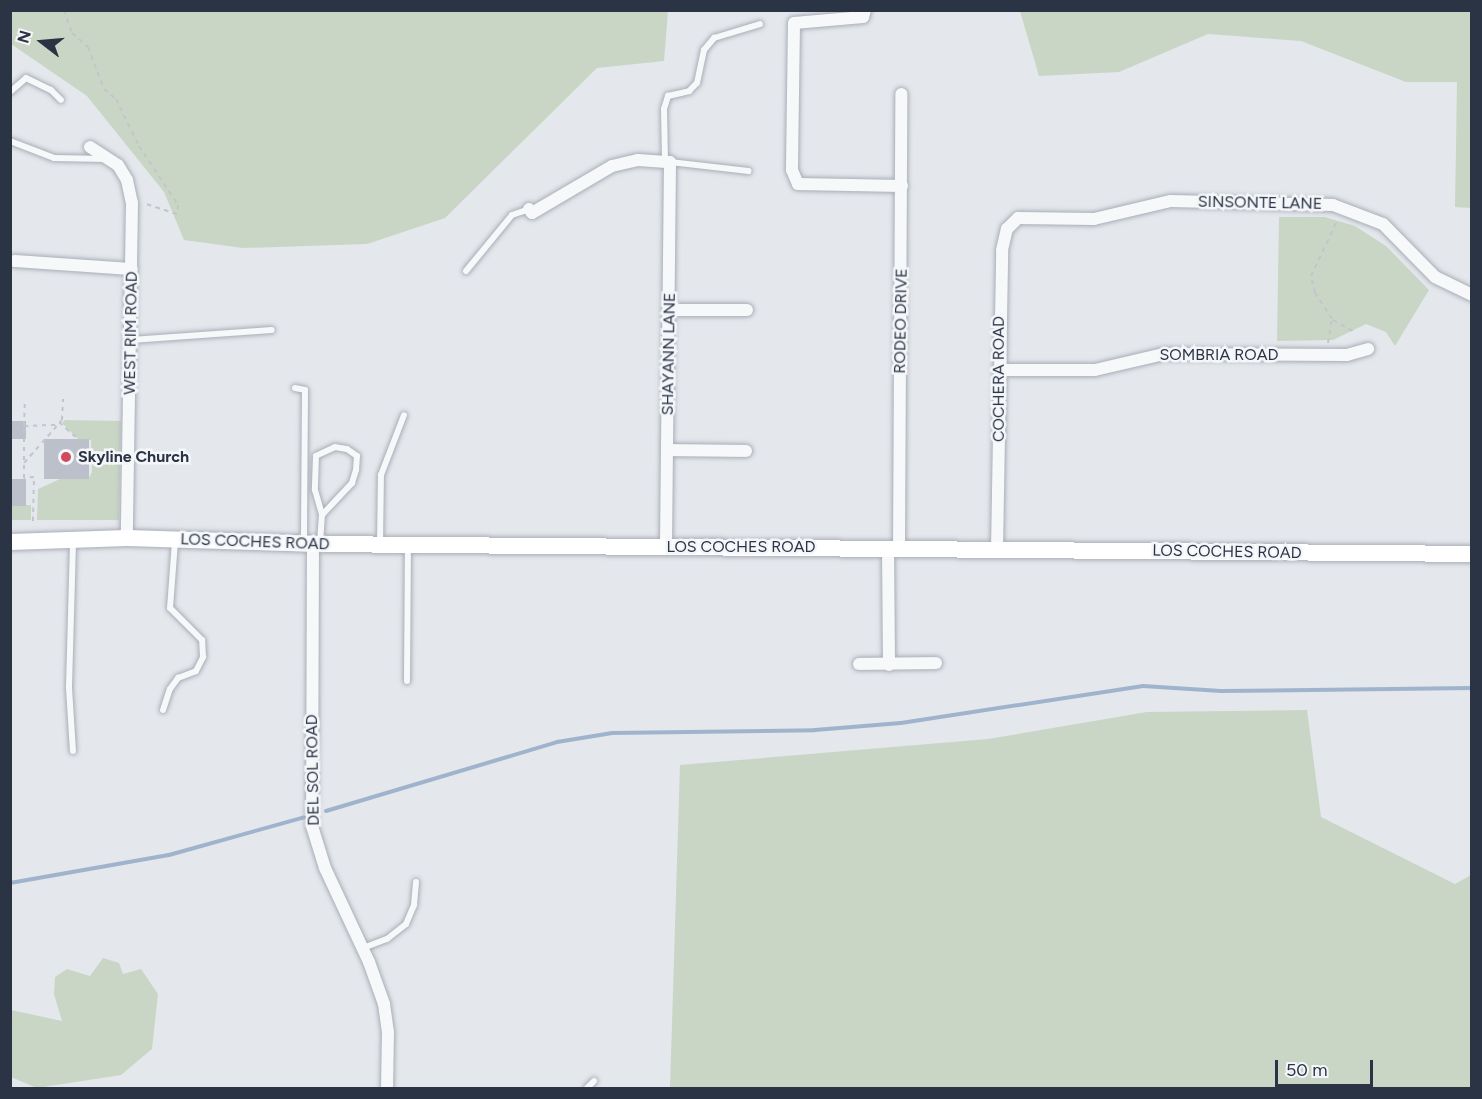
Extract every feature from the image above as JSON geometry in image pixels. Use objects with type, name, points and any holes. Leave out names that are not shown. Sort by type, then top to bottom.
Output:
[{"type":"main road","name":"LOS COCHES ROAD","points":[[10,542],[73,543],[128,538],[312,544],[1472,554]]},
{"type":"street","points":[[865,10],[863,17],[794,23],[792,170],[798,184],[902,186]]},
{"type":"street","name":"RODEO DRIVE","points":[[889,665],[894,548],[902,94]]},
{"type":"street","name":"WEST RIM ROAD","points":[[90,147],[118,165],[127,180],[132,203],[128,538]]},
{"type":"street","points":[[529,209],[532,213],[612,166],[638,160],[668,162]]},
{"type":"street","name":"SHAYANN LANE","points":[[666,547],[668,162]]},
{"type":"street","name":"SINSONTE LANE","points":[[1021,217],[1094,219],[1171,201],[1333,205],[1383,224],[1435,277],[1472,295]]},
{"type":"street","name":"COCHERA ROAD","points":[[997,549],[1002,244],[1011,224],[1021,217]]},
{"type":"street","points":[[14,261],[132,269]]},
{"type":"street","points":[[669,310],[747,310]]},
{"type":"street","name":"SOMBRIA ROAD","points":[[999,370],[1095,370],[1168,354],[1344,356],[1368,349]]},
{"type":"street","points":[[668,450],[746,451]]},
{"type":"street","name":"DEL SOL ROAD","points":[[312,544],[312,826],[325,868],[363,948],[387,1017],[387,1089]]},
{"type":"street","points":[[858,664],[936,663]]},
{"type":"lane","points":[[748,171],[668,162],[664,109],[668,96],[688,91],[697,83],[704,50],[714,38],[760,24]]},
{"type":"lane","points":[[10,92],[26,78],[51,90],[61,100]]},
{"type":"lane","points":[[10,141],[54,158],[109,159]]},
{"type":"lane","points":[[466,271],[512,215],[529,209]]},
{"type":"lane","points":[[131,340],[272,330]]},
{"type":"lane","points":[[295,388],[305,390],[312,544]]},
{"type":"lane","points":[[380,544],[381,475],[404,415]]},
{"type":"lane","points":[[312,544],[322,515],[352,483],[357,456],[347,449],[335,447],[316,456],[315,490],[322,515]]},
{"type":"lane","points":[[163,710],[170,689],[178,678],[196,671],[202,657],[202,640],[170,608],[175,540]]},
{"type":"lane","points":[[73,543],[69,688],[74,751]]},
{"type":"lane","points":[[406,681],[408,545]]},
{"type":"lane","points":[[363,948],[387,939],[406,924],[414,905],[416,882]]},
{"type":"lane","points":[[587,1089],[594,1081]]},
{"type":"path","points":[[64,10],[72,33],[88,47],[104,89],[116,99],[139,146],[178,205],[177,214],[152,203],[132,203]]},
{"type":"path","points":[[1338,218],[1311,276],[1315,293],[1331,317],[1338,326],[1353,331]]},
{"type":"path","points":[[1328,343],[1331,317]]},
{"type":"path","points":[[25,399],[24,478],[34,477],[33,521]]},
{"type":"path","points":[[24,463],[58,424],[63,399]]},
{"type":"path","points":[[24,426],[58,424],[78,439]]},
{"type":"green space","points":[[10,11],[668,11],[664,61],[597,68],[445,218],[367,244],[243,248],[184,240],[164,192],[87,96],[11,44]]},
{"type":"green space","points":[[1020,11],[1471,11],[1471,208],[1455,207],[1457,82],[1406,82],[1301,41],[1208,34],[1119,72],[1039,76]]},
{"type":"green space","points":[[1279,217],[1325,217],[1355,226],[1386,246],[1429,290],[1395,346],[1386,332],[1366,324],[1333,340],[1277,341]]},
{"type":"green space","points":[[65,420],[121,421],[119,520],[37,520],[38,489],[60,479],[89,478],[92,472],[91,440],[78,439],[62,423]]},
{"type":"green space","points":[[11,505],[31,505],[31,520],[11,520]]},
{"type":"green space","points":[[1307,710],[1321,817],[1455,884],[1471,875],[1471,1088],[670,1088],[680,765],[988,739],[1147,712]]},
{"type":"green space","points":[[103,958],[119,963],[123,974],[141,969],[158,994],[152,1049],[121,1075],[37,1088],[11,1077],[11,1010],[62,1021],[54,994],[55,977],[67,969],[90,976]]},
{"type":"building","points":[[10,421],[26,421],[26,439],[10,439]]},
{"type":"building","name":"Skyline Church","points":[[44,439],[89,439],[89,479],[44,479]]},
{"type":"building","points":[[10,479],[26,479],[26,506],[10,506]]},
{"type":"waterway","points":[[326,811],[557,742],[612,733],[815,730],[901,723],[1143,686],[1221,691],[1472,688]]},
{"type":"waterway","points":[[10,883],[169,855],[305,817]]},
{"type":"place","name":"Skyline Church","points":[[66,457]]}]
